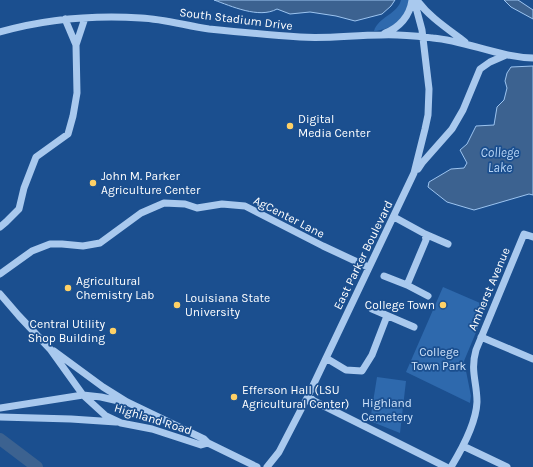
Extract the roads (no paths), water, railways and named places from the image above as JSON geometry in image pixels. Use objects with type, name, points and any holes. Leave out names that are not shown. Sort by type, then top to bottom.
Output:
[{"type":"street","points":[[381,35],[391,31],[403,21],[415,0],[438,22],[468,45]]},
{"type":"street","name":"East Parker Boulevard","points":[[267,467],[279,452],[308,396],[414,173],[428,115],[428,83],[420,19],[415,0]]},
{"type":"street","points":[[0,227],[19,208],[24,188],[36,157],[68,134],[74,116],[77,93],[76,45],[85,18]]},
{"type":"street","name":"South Stadium Drive","points":[[0,32],[27,25],[65,19],[142,18],[209,28],[301,37],[329,38],[410,35],[451,41],[507,55],[533,58]]},
{"type":"street","points":[[65,19],[76,45]]},
{"type":"street","points":[[410,182],[422,163],[452,129],[463,110],[480,69],[490,62],[507,55]]},
{"type":"street","name":"AgCenter Lane","points":[[0,274],[32,251],[50,244],[83,246],[100,242],[141,213],[164,203],[185,204],[197,208],[222,204],[244,206],[322,246],[368,267]]},
{"type":"street","points":[[394,217],[448,244]]},
{"type":"street","points":[[407,285],[426,240],[426,234]]},
{"type":"street","name":"Amherst Avenue","points":[[451,467],[463,446],[475,414],[477,401],[473,370],[474,359],[480,337],[524,234],[533,237]]},
{"type":"street","points":[[384,276],[407,285],[428,296]]},
{"type":"street","name":"Highland Road","points":[[0,294],[50,349],[83,395],[106,416],[121,423],[152,429],[201,445],[208,443]]},
{"type":"street","points":[[372,309],[414,327]]},
{"type":"street","points":[[326,358],[346,370],[362,371],[372,355],[387,316]]},
{"type":"street","points":[[480,337],[533,359]]},
{"type":"street","name":"Highland Road","points":[[50,349],[127,402],[204,439],[208,443],[257,467]]},
{"type":"street","points":[[0,408],[83,395],[101,396],[121,402],[127,402]]},
{"type":"street","points":[[308,396],[314,401],[446,467]]},
{"type":"street","points":[[0,417],[71,419],[121,423]]},
{"type":"street","points":[[463,446],[507,467]]},
{"type":"water","points":[[214,0],[395,0],[382,14],[355,21],[310,12],[290,14],[277,9],[270,12],[254,12]]},
{"type":"water","points":[[504,0],[518,0],[533,10],[533,19],[511,7]]},
{"type":"water","name":"College Lake","points":[[533,66],[533,195],[529,194],[474,210],[447,202],[428,187],[429,182],[451,169],[464,168],[467,163],[460,150],[467,144],[476,126],[494,125],[497,107],[504,100],[507,88],[505,81],[507,73],[511,67]]},
{"type":"waterway","points":[[0,439],[37,467]]},
{"type":"place","name":"Digital Media Center","points":[[290,126]]},
{"type":"place","name":"John M. Parker Agriculture Center","points":[[93,183]]},
{"type":"place","name":"Agricultural Chemistry Lab","points":[[68,288]]},
{"type":"place","name":"Louisiana State University","points":[[177,305]]},
{"type":"place","name":"College Town","points":[[443,305]]},
{"type":"place","name":"Central Utility Shop Building","points":[[113,331]]},
{"type":"place","name":"Efferson Hall (LSU Agricultural Center)","points":[[234,397]]},
{"type":"park label","name":"College Town Park","points":[[439,359]]},
{"type":"park label","name":"Highland Cemetery","points":[[387,410]]}]
